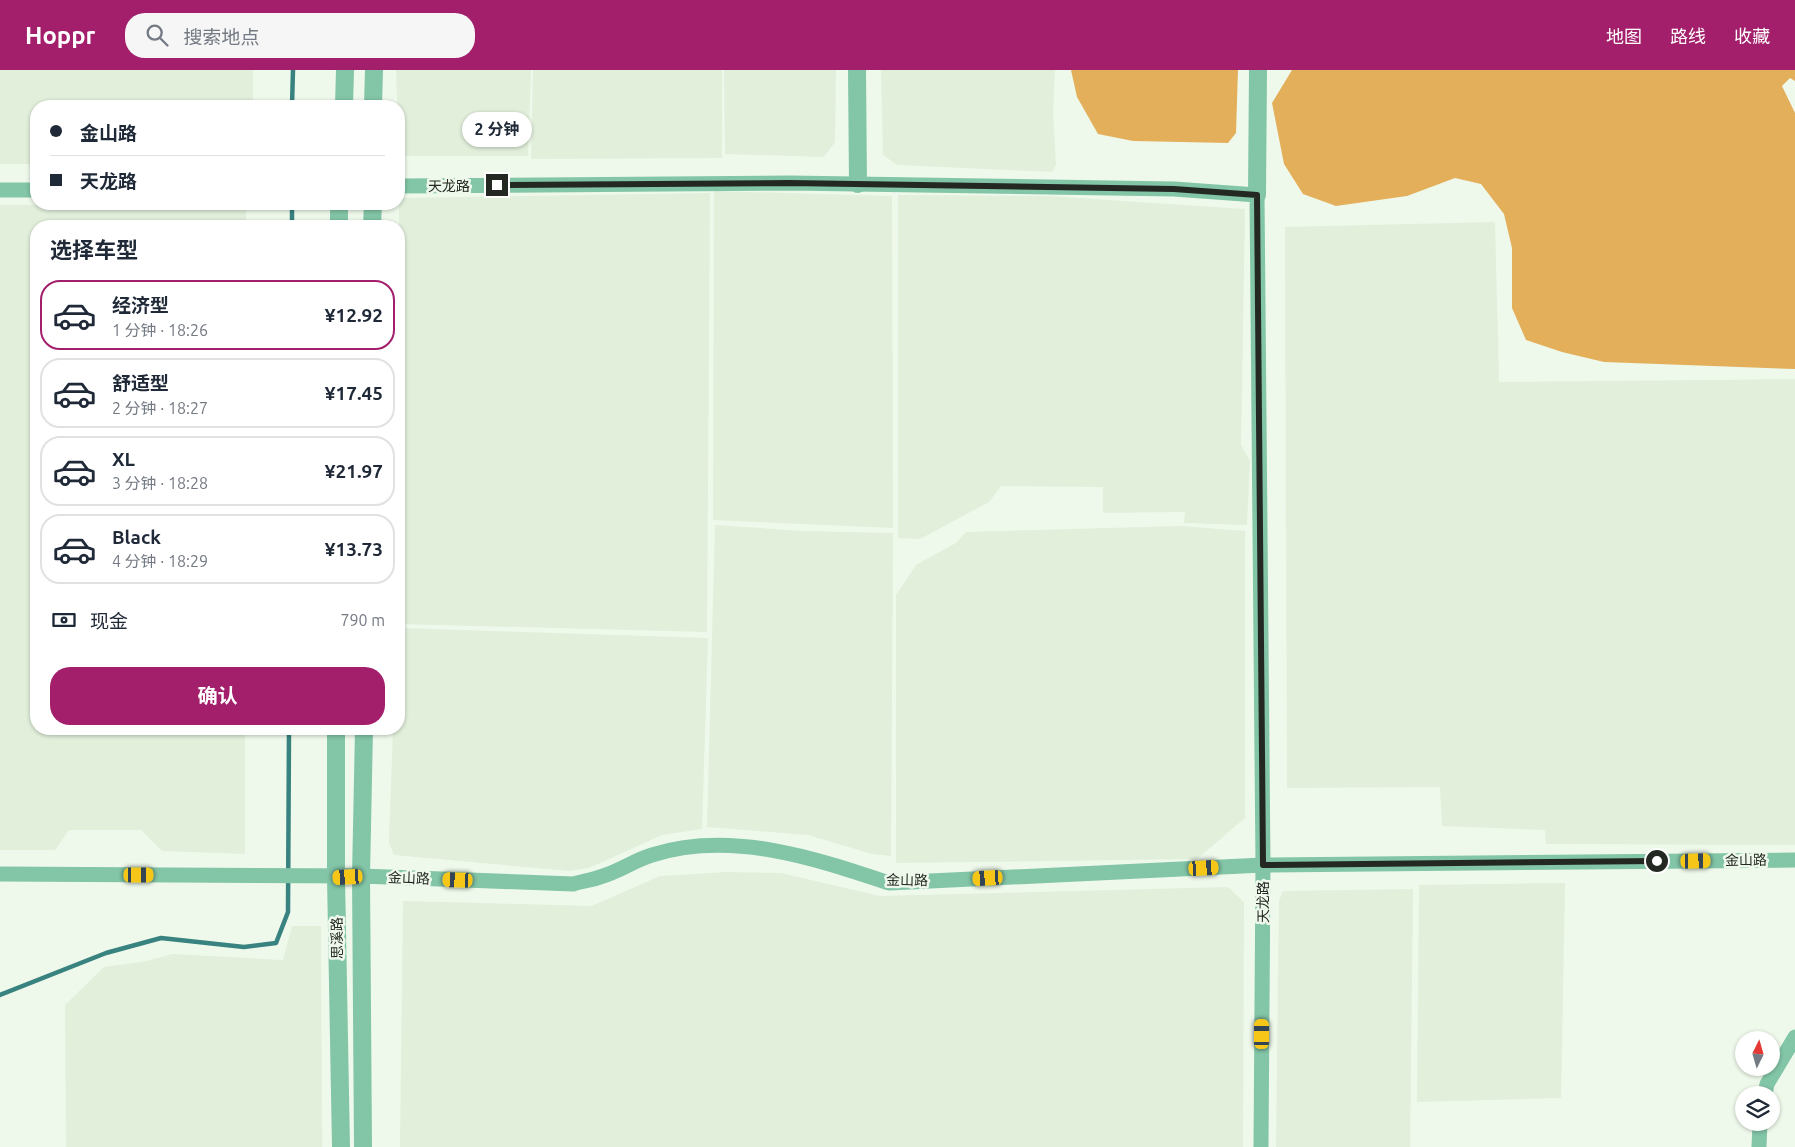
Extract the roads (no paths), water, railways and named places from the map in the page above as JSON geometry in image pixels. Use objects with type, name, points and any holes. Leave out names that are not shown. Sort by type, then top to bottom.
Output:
[{"type":"street","points":[[344,100],[345,70]]},
{"type":"street","points":[[373,100],[374,70]]},
{"type":"street","points":[[856,70],[858,184]]},
{"type":"street","points":[[1257,195],[1258,70]]},
{"type":"street","name":"天龙路","points":[[405,186],[858,184],[1174,189],[1257,195],[1263,865],[1261,1147]]},
{"type":"street","points":[[0,190],[30,190]]},
{"type":"street","name":"思溪路","points":[[336,735],[336,877],[341,1147]]},
{"type":"street","name":"思溪路","points":[[363,1147],[361,876],[364,735]]},
{"type":"street","name":"金山路","points":[[0,874],[361,876],[573,884],[603,876],[652,855],[707,844],[769,848],[832,864],[889,883],[1263,865],[1795,860]]},
{"type":"street","points":[[1767,1086],[1795,1037]]},
{"type":"street","points":[[1759,1147],[1760,1131]]},
{"type":"waterway","points":[[292,100],[293,70]]},
{"type":"waterway","points":[[292,210],[292,220]]},
{"type":"waterway","points":[[0,995],[106,953],[161,938],[244,947],[276,943],[288,912],[289,735]]}]
